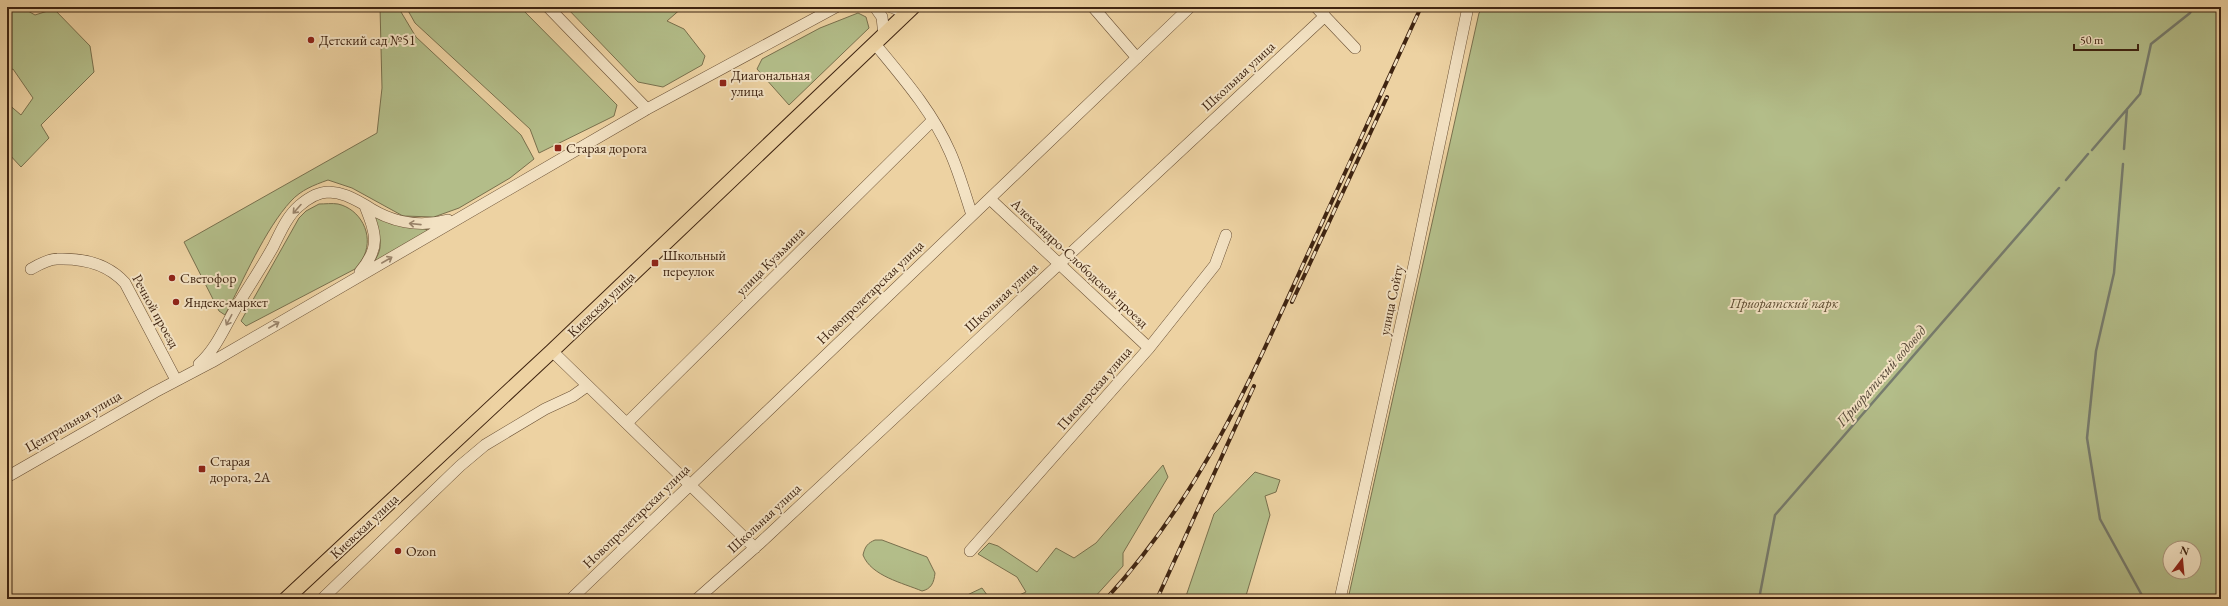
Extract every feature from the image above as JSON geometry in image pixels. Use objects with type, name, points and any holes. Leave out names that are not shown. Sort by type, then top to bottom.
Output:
[{"type":"main road","name":"Киевская улица","points":[[286,599],[552,351],[879,40],[908,9]]},
{"type":"street","points":[[548,7],[647,110]]},
{"type":"street","points":[[176,380],[191,371],[212,362],[356,277],[647,110],[836,7]]},
{"type":"street","points":[[875,7],[882,17],[879,40],[933,120],[950,152],[972,215]]},
{"type":"street","points":[[891,7],[908,9]]},
{"type":"street","points":[[1093,7],[1137,58]]},
{"type":"street","name":"Новопролетарская улица","points":[[571,599],[689,484],[1190,7]]},
{"type":"street","points":[[1316,7],[1355,48]]},
{"type":"street","name":"улица Сойту","points":[[1340,599],[1414,265],[1468,7]]},
{"type":"street","name":"Школьная улица","points":[[698,599],[755,548],[1325,16]]},
{"type":"street","name":"улица Кузьмина","points":[[628,423],[933,120]]},
{"type":"street","points":[[191,371],[208,356],[216,345],[239,301],[260,270],[287,221],[299,206],[313,196],[326,192],[341,193],[355,198],[365,206],[395,219],[414,225],[435,224],[466,214]]},
{"type":"street","name":"Александро-Слободской проезд","points":[[990,199],[1149,348]]},
{"type":"street","points":[[356,277],[368,263],[374,251],[376,238],[365,206]]},
{"type":"street","name":"Пионерская улица","points":[[970,551],[1149,348],[1214,265],[1226,235]]},
{"type":"street","name":"Речной проезд","points":[[31,270],[55,259],[91,262],[116,273],[126,282],[176,380]]},
{"type":"street","points":[[552,351],[587,386],[628,423],[755,548]]},
{"type":"street","name":"Центральная улица","points":[[7,477],[176,380]]},
{"type":"street","name":"Киевская улица","points":[[322,599],[460,466],[485,445],[545,409],[573,396],[587,386]]},
{"type":"green space","points":[[7,7],[21,7],[35,15],[54,9],[90,46],[94,72],[41,125],[49,138],[21,167],[7,152],[7,103],[21,115],[33,98],[13,69],[7,71]]},
{"type":"green space","points":[[380,7],[398,7],[416,37],[521,135],[534,159],[510,178],[459,208],[434,217],[403,216],[352,188],[328,180],[308,188],[291,201],[272,226],[263,240],[225,315],[219,311],[184,242],[377,133],[382,88]]},
{"type":"green space","points":[[406,7],[520,7],[617,105],[614,116],[539,153],[530,129],[415,23]]},
{"type":"green space","points":[[566,7],[683,7],[667,21],[684,29],[705,56],[702,65],[663,87],[638,82]]},
{"type":"green space","name":"Приоратский парк","points":[[1485,7],[2221,7],[2221,599],[1348,599],[1479,13]]},
{"type":"green space","points":[[858,13],[866,17],[869,28],[789,105],[757,69],[762,59],[820,28]]},
{"type":"green space","points":[[319,204],[338,204],[353,211],[359,217],[366,231],[367,239],[367,248],[363,258],[355,269],[246,326],[241,321],[299,218],[306,211]]},
{"type":"green space","points":[[376,215],[426,229],[428,232],[373,263],[380,248],[379,236],[375,221]]},
{"type":"green space","points":[[1163,465],[1168,477],[1123,553],[1123,566],[1093,599],[1010,599],[1026,592],[1017,577],[978,554],[989,543],[998,546],[1037,572],[1056,548],[1074,558],[1096,543]]},
{"type":"green space","points":[[1255,472],[1280,480],[1276,492],[1265,496],[1270,515],[1245,599],[1185,599],[1214,514]]},
{"type":"green space","points":[[875,540],[882,540],[927,557],[935,573],[933,583],[930,587],[922,591],[880,574],[867,562],[863,555],[867,545]]},
{"type":"green space","points":[[982,588],[990,599],[964,599],[963,597]]},
{"type":"waterway","name":"Приоратский водовод","points":[[2092,150],[2140,94],[2151,44],[2190,13],[2193,7]]},
{"type":"waterway","points":[[2124,149],[2127,109]]},
{"type":"waterway","name":"Приоратский водовод","points":[[2066,180],[2088,154]]},
{"type":"waterway","points":[[2123,164],[2114,273],[2096,351],[2087,438],[2100,519],[2144,599]]},
{"type":"waterway","name":"Приоратский водовод","points":[[1759,599],[1775,515],[2059,188]]},
{"type":"railway","points":[[1106,599],[1140,559],[1170,518],[1198,475],[1223,432],[1268,341],[1421,7]]},
{"type":"railway","points":[[1292,302],[1387,97]]},
{"type":"railway","points":[[1157,599],[1254,386]]},
{"type":"place","name":"Детский сад №51","points":[[311,40]]},
{"type":"place","name":"Диагональная улица","points":[[723,83]]},
{"type":"place","name":"Старая дорога","points":[[558,148]]},
{"type":"place","name":"Школьный переулок","points":[[655,263]]},
{"type":"place","name":"Светофор","points":[[172,278]]},
{"type":"place","name":"Яндекс-маркет","points":[[176,302]]},
{"type":"place","name":"Старая дорога, 2А","points":[[202,469]]},
{"type":"place","name":"Ozon","points":[[398,551]]}]
